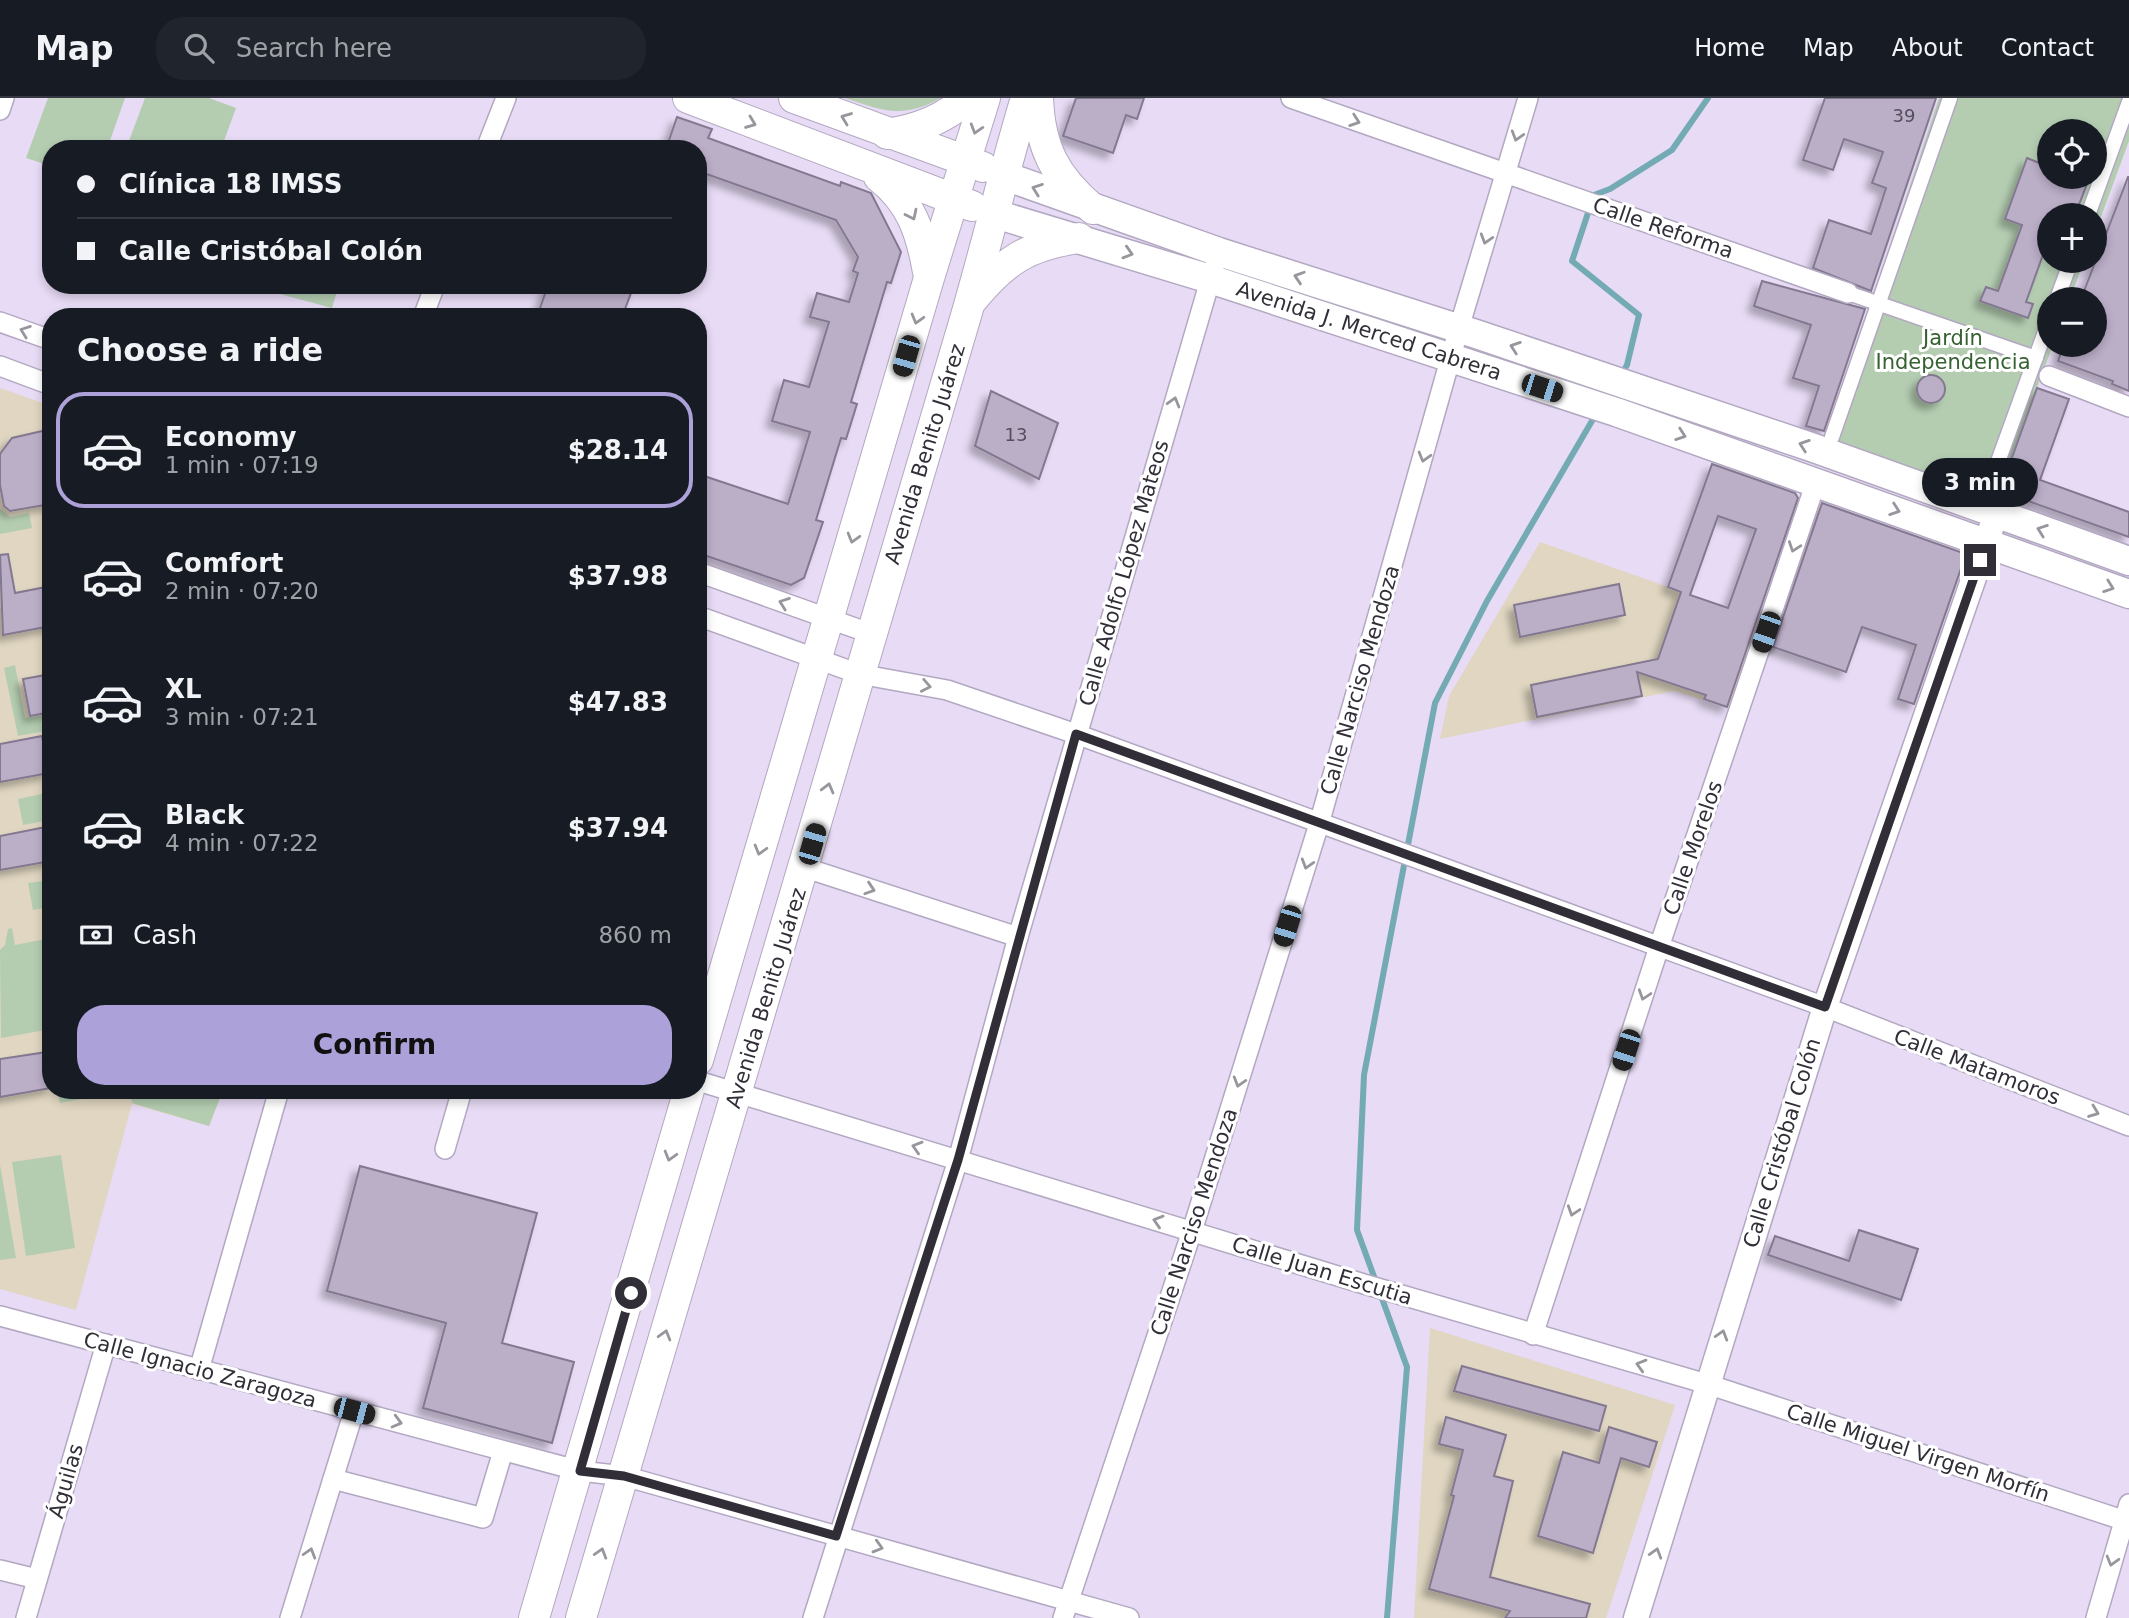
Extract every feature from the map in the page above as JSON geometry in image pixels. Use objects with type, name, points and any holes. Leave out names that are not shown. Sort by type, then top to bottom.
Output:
[{"type":"main road","name":"Avenida J. Merced Cabrera","points":[[688,98],[992,214],[1210,279],[1604,408],[2129,594]]},
{"type":"main road","points":[[794,98],[1002,175]]},
{"type":"main road","points":[[887,134],[910,131],[942,118],[968,98]]},
{"type":"main road","points":[[707,1029],[929,278],[985,98]]},
{"type":"main road","name":"Avenida Benito Juárez","points":[[581,1618],[806,868],[859,674],[970,302],[1002,175],[1026,98]]},
{"type":"main road","points":[[1038,98],[1039,122],[1049,155],[1068,188],[1093,209]]},
{"type":"main road","points":[[867,168],[907,204],[922,235],[929,278]]},
{"type":"main road","name":"Avenida J. Merced Cabrera","points":[[1002,175],[1219,252],[1991,503],[2129,561]]},
{"type":"main road","points":[[970,302],[988,280],[1017,255],[1049,242],[1079,238]]},
{"type":"main road","points":[[1604,408],[1615,381]]},
{"type":"main road","points":[[534,1618],[580,1471],[686,1099]]},
{"type":"street","points":[[0,110],[4,98]]},
{"type":"street","points":[[490,140],[506,98]]},
{"type":"street","name":"Calle Reforma","points":[[1291,98],[2036,358]]},
{"type":"street","name":"Calle Narciso Mendoza","points":[[1065,1610],[1192,1231],[1320,824],[1459,328],[1528,98]]},
{"type":"street","points":[[1832,437],[1950,98]]},
{"type":"street","points":[[2092,203],[2129,102]]},
{"type":"street","name":"Calle Adolfo López Mateos","points":[[813,1618],[836,1536],[958,1160],[1076,734],[1219,252]]},
{"type":"street","points":[[0,322],[42,337]]},
{"type":"street","points":[[1991,503],[2037,355]]},
{"type":"street","points":[[0,366],[42,382]]},
{"type":"street","points":[[2049,376],[2129,407]]},
{"type":"street","name":"Calle Morelos","points":[[1534,1335],[1659,947],[1816,482]]},
{"type":"street","name":"Calle Cristóbal Colón","points":[[1636,1618],[1825,1007],[1985,543],[1991,503]]},
{"type":"street","points":[[707,575],[872,634]]},
{"type":"street","name":"Calle Matamoros","points":[[707,619],[859,674],[947,690],[1076,734],[1825,1007],[2129,1126]]},
{"type":"street","points":[[806,868],[1018,937]]},
{"type":"street","name":"Calle Juan Escutia","points":[[707,1083],[1393,1293],[1707,1384]]},
{"type":"street","points":[[199,1370],[276,1099]]},
{"type":"street","points":[[445,1149],[459,1099]]},
{"type":"street","name":"Calle Ignacio Zaragoza","points":[[0,1316],[580,1471],[624,1476],[836,1536],[1065,1610],[1129,1618]]},
{"type":"street","name":"Águilas","points":[[26,1618],[106,1344]]},
{"type":"street","name":"Calle Miguel Virgen Morfín","points":[[1707,1384],[2127,1515]]},
{"type":"street","points":[[290,1618],[354,1411]]},
{"type":"street","points":[[333,1479],[483,1518],[503,1451]]},
{"type":"street","points":[[2096,1618],[2127,1515]]},
{"type":"street","points":[[0,1570],[37,1580]]},
{"type":"shaded area","points":[[0,388],[42,403],[42,1099],[220,1099],[209,1126],[132,1104],[76,1310],[0,1289]]},
{"type":"shaded area","points":[[1540,542],[1760,619],[1730,708],[1674,691],[1440,739],[1449,696]]},
{"type":"shaded area","points":[[1430,1328],[1675,1405],[1606,1618],[1414,1618]]},
{"type":"green space","points":[[48,98],[125,98],[110,140],[42,140],[42,163],[26,158]]},
{"type":"green space","points":[[145,98],[209,98],[236,108],[224,140],[129,140]]},
{"type":"green space","points":[[845,98],[941,98],[915,109],[893,111]]},
{"type":"green space","name":"Jardín Independencia","points":[[1939,98],[2129,98],[2129,141],[2106,203],[2037,203],[2037,273],[2080,273],[2074,287],[2037,287],[2037,357],[2049,357],[1994,503],[1824,445]]},
{"type":"green space","points":[[280,294],[336,294],[332,308]]},
{"type":"green space","points":[[0,509],[10,517],[29,513],[32,528],[0,534]]},
{"type":"green space","points":[[15,665],[25,718],[42,715],[42,732],[18,736],[4,668]]},
{"type":"green space","points":[[42,794],[42,822],[23,825],[18,799]]},
{"type":"green space","points":[[42,881],[42,908],[33,910],[28,883]]},
{"type":"green space","points":[[12,928],[15,945],[42,940],[42,1031],[1,1038],[0,950],[5,945],[8,929]]},
{"type":"green space","points":[[59,1099],[82,1099],[60,1103]]},
{"type":"green space","points":[[131,1099],[220,1099],[209,1126],[132,1103]]},
{"type":"green space","points":[[61,1155],[75,1248],[26,1256],[12,1162]]},
{"type":"green space","points":[[0,1165],[16,1258],[0,1260]]},
{"type":"building","points":[[1076,98],[1144,98],[1137,119],[1126,115],[1113,153],[1063,136]]},
{"type":"building","points":[[1825,98],[1936,98],[1871,291],[1813,268],[1829,220],[1871,234],[1886,188],[1872,183],[1883,152],[1844,139],[1833,170],[1803,160]]},
{"type":"building","points":[[677,117],[712,129],[708,138],[840,186],[841,182],[871,193],[901,252],[891,283],[887,282],[851,402],[857,404],[846,439],[841,438],[816,520],[823,522],[804,578],[791,585],[707,556],[707,477],[788,504],[810,432],[772,421],[784,380],[809,387],[829,322],[810,317],[817,293],[849,302],[858,273],[853,271],[858,257],[836,220],[707,174],[707,140],[669,140]]},
{"type":"building","points":[[2027,158],[2037,162],[2037,189],[2085,189],[2080,203],[2037,203],[2037,271],[2026,302],[2033,304],[2028,318],[1980,301],[1986,287],[1998,291],[2022,225],[2005,219]]},
{"type":"building","points":[[2129,177],[2129,391],[2112,384],[2113,381],[2058,361],[2060,357],[2107,357],[2107,287],[2086,287],[2091,273],[2107,273],[2107,232]]},
{"type":"building","points":[[1762,281],[1865,309],[1824,431],[1806,426],[1819,386],[1793,378],[1811,325],[1754,306]]},
{"type":"building","points":[[545,294],[631,294],[625,308],[540,308]]},
{"type":"building","points":[[1931,375],[1941,379],[1945,389],[1941,399],[1931,403],[1921,399],[1917,389],[1921,379]]},
{"type":"building","points":[[2037,388],[2069,399],[2040,480],[2129,512],[2129,537],[2000,491]]},
{"type":"building","points":[[991,391],[1058,423],[1039,479],[975,446]]},
{"type":"building","points":[[42,431],[42,506],[10,511],[4,506],[0,485],[0,454],[12,438]]},
{"type":"building","points":[[1712,464],[1795,493],[1798,498],[1727,707],[1704,699],[1706,695],[1637,672],[1642,696],[1537,717],[1531,685],[1658,659],[1681,592],[1668,587]],"holes":[[[1718,516],[1756,529],[1728,608],[1690,595]]]},
{"type":"building","points":[[1822,503],[1966,554],[1914,704],[1898,699],[1916,645],[1862,627],[1846,672],[1773,647]]},
{"type":"building","points":[[8,554],[15,593],[42,588],[42,628],[3,635],[0,555]]},
{"type":"building","points":[[1619,584],[1625,615],[1520,637],[1514,605]]},
{"type":"building","points":[[42,676],[42,714],[30,716],[23,679]]},
{"type":"building","points":[[42,736],[42,774],[0,782],[0,744]]},
{"type":"building","points":[[42,828],[42,863],[0,870],[0,836]]},
{"type":"building","points":[[42,1053],[42,1090],[0,1097],[0,1059]]},
{"type":"building","points":[[360,1166],[537,1213],[502,1343],[574,1362],[552,1443],[423,1408],[446,1323],[327,1291]]},
{"type":"building","points":[[1859,1230],[1918,1249],[1901,1300],[1768,1255],[1775,1236],[1849,1261]]},
{"type":"building","points":[[1462,1366],[1606,1406],[1599,1431],[1454,1391]]},
{"type":"building","points":[[1446,1417],[1506,1435],[1494,1476],[1513,1481],[1490,1577],[1590,1604],[1586,1618],[1505,1618],[1510,1611],[1429,1589],[1454,1496],[1451,1495],[1463,1450],[1439,1444]]},
{"type":"building","points":[[1609,1427],[1657,1442],[1649,1467],[1621,1458],[1593,1553],[1538,1536],[1563,1452],[1599,1463]]},
{"type":"waterway","points":[[1621,375],[1627,365],[1639,315],[1572,261],[1594,195],[1610,189],[1672,150],[1708,98]]},
{"type":"waterway","points":[[1387,1618],[1407,1367],[1357,1230],[1364,1075],[1435,703],[1487,601],[1596,414]]},
{"type":"route","points":[[631,1293],[580,1471],[624,1476],[836,1536],[958,1160],[1076,734],[1825,1007],[1980,560]]}]
